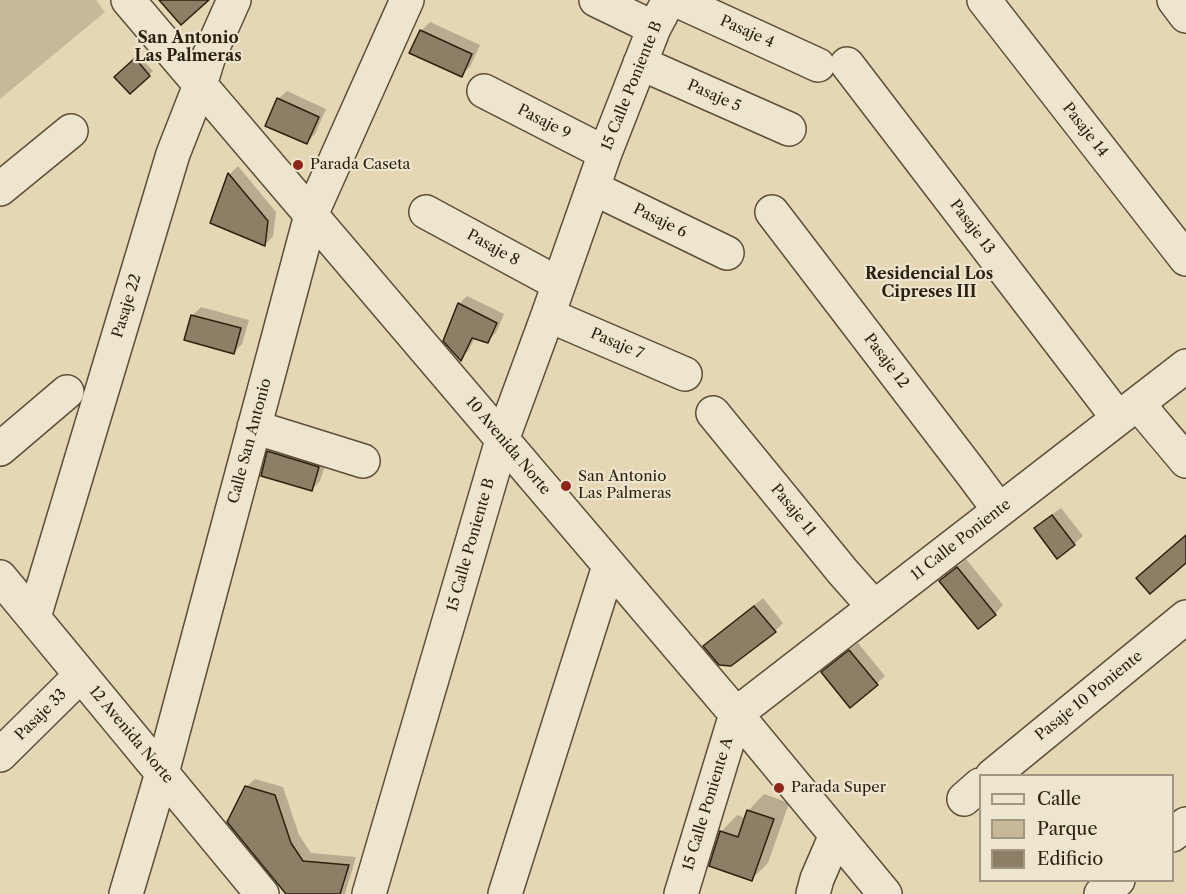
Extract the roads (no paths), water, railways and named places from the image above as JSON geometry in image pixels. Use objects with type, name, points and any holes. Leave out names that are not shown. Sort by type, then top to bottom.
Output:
[{"type":"street","name":"10 Avenida Norte","points":[[128,0],[736,714],[885,894]]},
{"type":"street","name":"Pasaje 22","points":[[34,618],[173,154],[209,56],[234,0]]},
{"type":"street","name":"Calle San Antonio","points":[[126,894],[162,774],[311,215],[407,0]]},
{"type":"street","points":[[596,0],[662,14]]},
{"type":"street","name":"Pasaje 4","points":[[676,0],[832,64]]},
{"type":"street","name":"Pasaje 14","points":[[984,0],[1186,259]]},
{"type":"street","points":[[1174,0],[1186,16]]},
{"type":"street","name":"15 Calle Poniente B","points":[[369,894],[502,440],[605,153],[662,14]]},
{"type":"street","name":"Pasaje 5","points":[[640,63],[789,129]]},
{"type":"street","name":"Pasaje 13","points":[[832,64],[1128,411],[1186,461]]},
{"type":"street","name":"Pasaje 9","points":[[484,91],[605,153]]},
{"type":"street","points":[[0,189],[70,131]]},
{"type":"street","name":"Pasaje 6","points":[[593,188],[727,253]]},
{"type":"street","name":"Pasaje 8","points":[[426,212],[559,284]]},
{"type":"street","name":"Pasaje 12","points":[[772,212],[999,510]]},
{"type":"street","name":"Pasaje 7","points":[[548,315],[685,374]]},
{"type":"street","name":"11 Calle Poniente","points":[[736,714],[1186,366]]},
{"type":"street","points":[[0,449],[67,392]]},
{"type":"street","name":"Pasaje 11","points":[[713,412],[874,607]]},
{"type":"street","points":[[254,427],[363,461]]},
{"type":"street","points":[[505,894],[609,566]]},
{"type":"street","name":"12 Avenida Norte","points":[[0,577],[262,894]]},
{"type":"street","name":"Pasaje 10 Poniente","points":[[995,774],[1186,617]]},
{"type":"street","name":"Pasaje 33","points":[[0,755],[81,675]]},
{"type":"street","name":"15 Calle Poniente A","points":[[681,894],[736,714]]},
{"type":"street","points":[[1174,834],[1186,824]]},
{"type":"street","points":[[813,894],[836,835]]},
{"type":"street","points":[[1101,894],[1116,882]]},
{"type":"place","name":"Parada Caseta","points":[[298,165]]},
{"type":"place","name":"San Antonio Las Palmeras","points":[[566,486]]},
{"type":"place","name":"Parada Super","points":[[779,788]]},
{"type":"district","name":"San Antonio Las Palmeras","points":[[188,47]]},
{"type":"district","name":"Residencial Los Cipreses III","points":[[929,283]]}]
